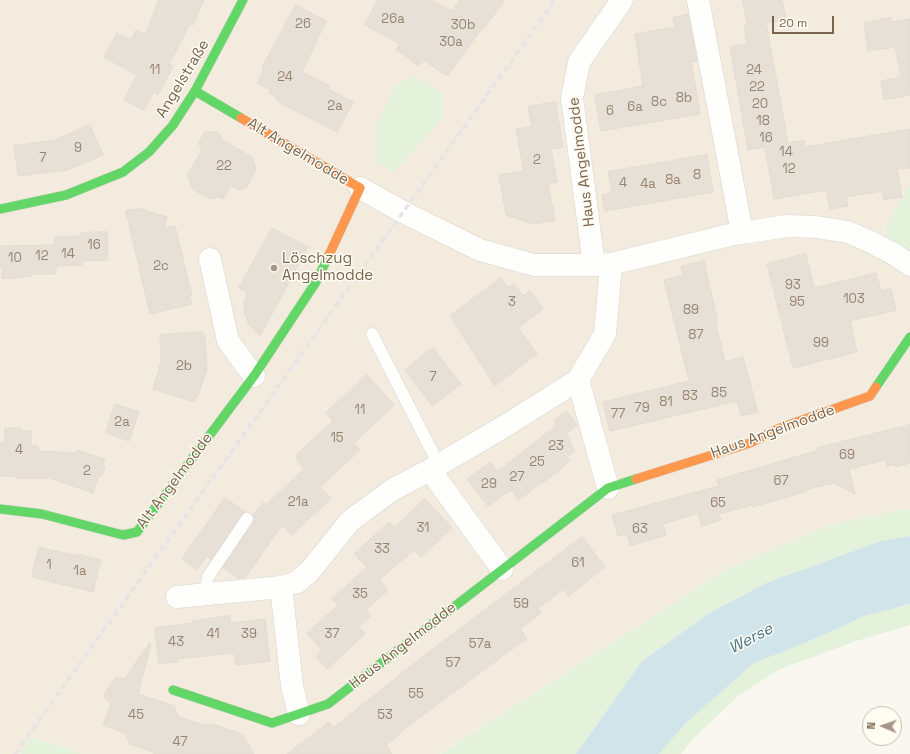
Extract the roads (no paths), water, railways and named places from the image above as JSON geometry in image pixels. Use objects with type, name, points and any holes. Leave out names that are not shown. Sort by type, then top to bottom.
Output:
[{"type":"street","name":"Angelstraße","points":[[0,209],[66,195],[122,172],[149,152],[173,125],[195,91],[243,0]]},
{"type":"street","name":"Haus Angelmodde","points":[[177,597],[281,587],[297,582],[310,571],[350,521],[392,490],[435,468],[578,380],[605,334],[602,264],[572,98],[578,62],[622,0]]},
{"type":"street","points":[[698,0],[742,232]]},
{"type":"street","name":"Alt Angelmodde","points":[[0,509],[42,514],[123,535],[137,532],[254,376],[316,282],[360,188],[195,91]]},
{"type":"street","points":[[360,188],[403,212],[480,250],[534,265],[602,264],[742,232],[786,226],[816,227],[848,232],[894,254],[910,265]]},
{"type":"street","points":[[210,259],[228,341],[254,376]]},
{"type":"street","name":"Haus Angelmodde","points":[[173,690],[272,723],[328,704],[608,488],[750,443],[780,428],[870,396],[910,337]]},
{"type":"street","points":[[578,380],[608,488]]},
{"type":"street","points":[[435,468],[502,569]]},
{"type":"street","points":[[281,587],[292,686],[299,714]]},
{"type":"lane","points":[[372,334],[435,468]]},
{"type":"lane","points":[[204,595],[208,577],[247,519]]},
{"type":"water","name":"Werse","points":[[910,536],[910,604],[865,616],[798,646],[754,663],[685,724],[659,754],[576,754],[642,661],[711,612],[766,583],[881,541]]},
{"type":"railway","points":[[15,754],[555,0]]},
{"type":"place","name":"Löschzug Angelmodde","points":[[274,268]]}]
